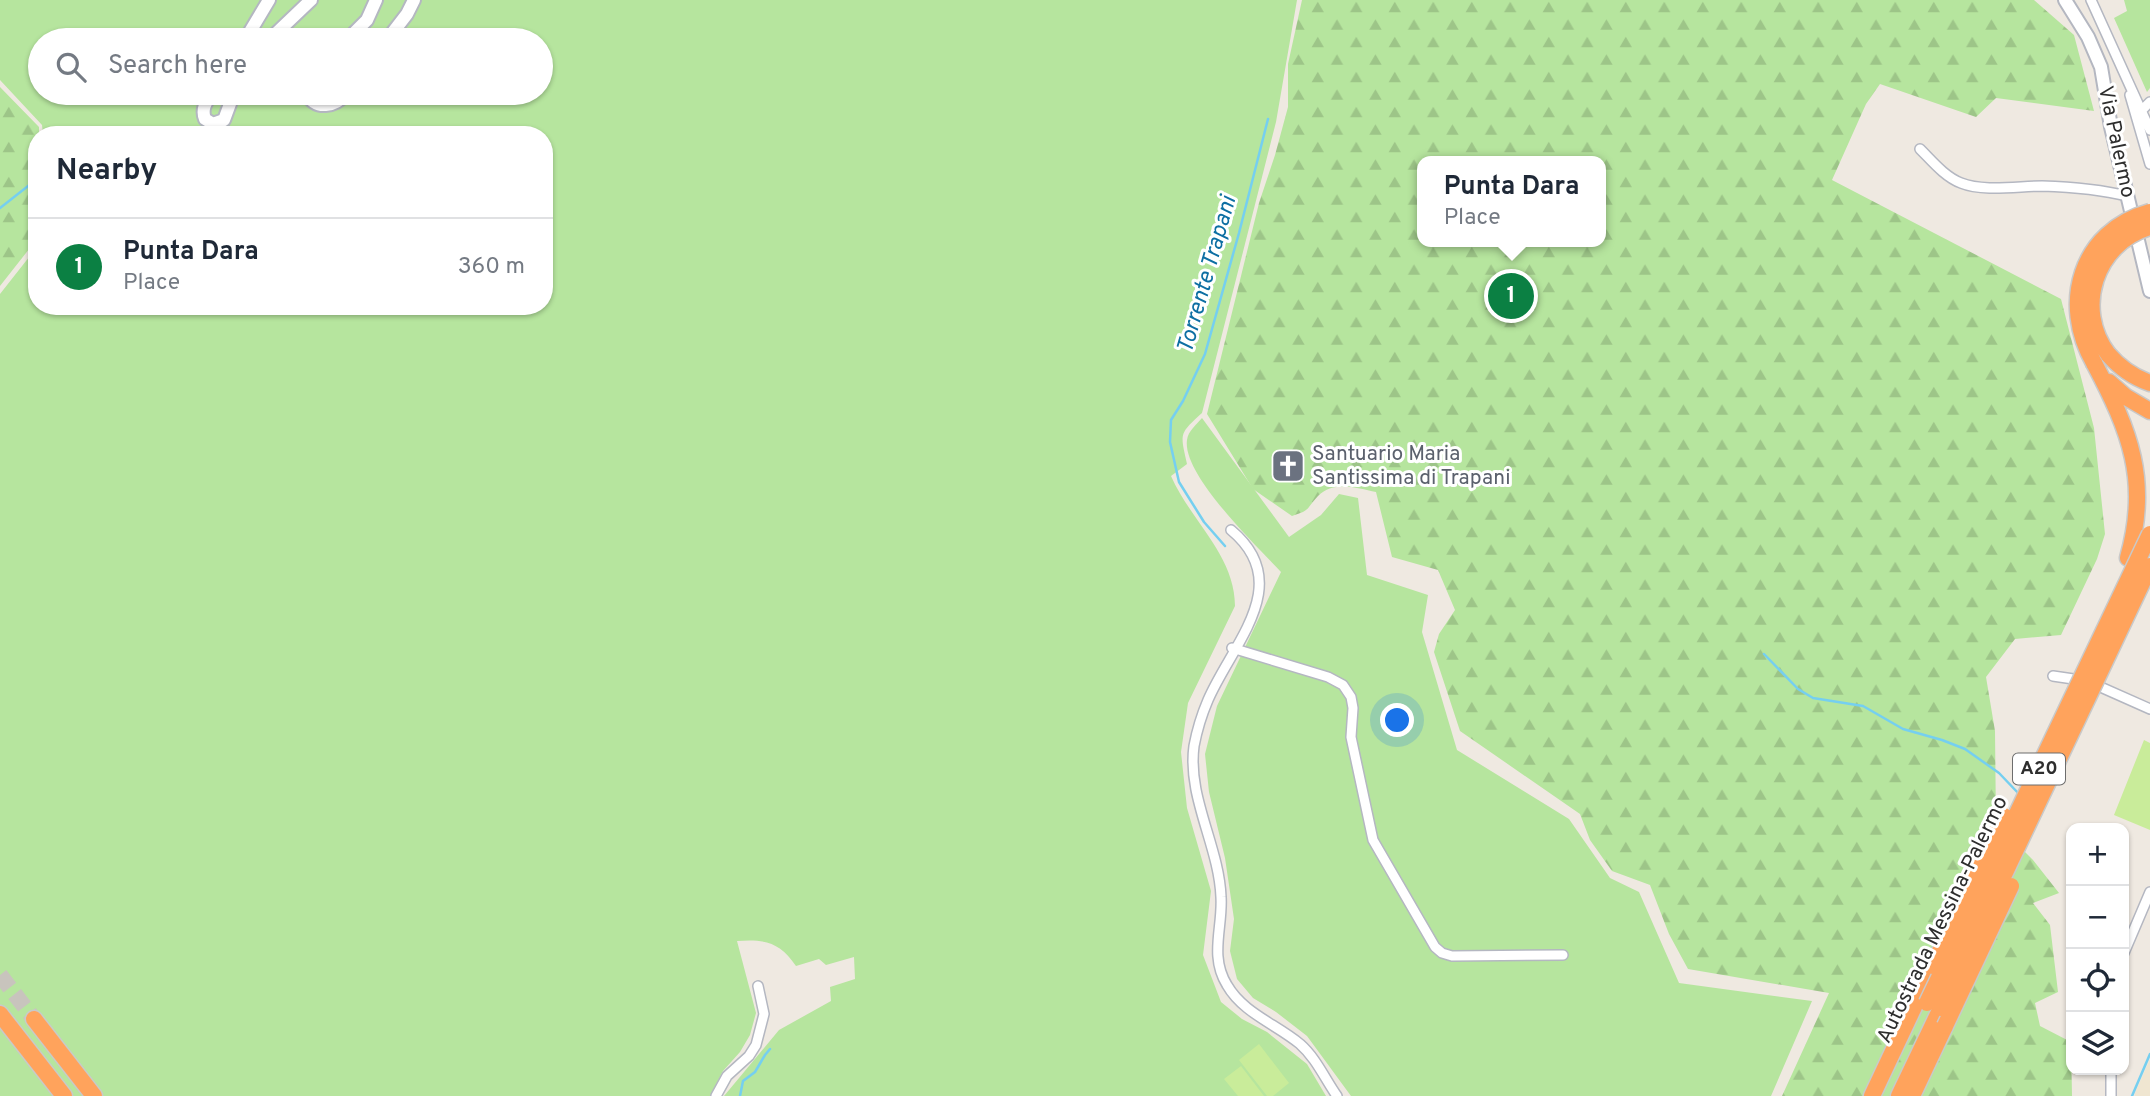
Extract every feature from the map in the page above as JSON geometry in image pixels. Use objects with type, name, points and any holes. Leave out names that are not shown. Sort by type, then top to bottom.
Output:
[{"type":"highway","points":[[1872,1096],[2132,545],[2137,514],[2135,461],[2121,415],[2082,340],[2077,293],[2082,273],[2092,253],[2112,231],[2134,217],[2150,212]]},
{"type":"highway","points":[[2142,225],[2109,254],[2096,278],[2091,303],[2095,329],[2108,354],[2120,367],[2150,383]]},
{"type":"highway","points":[[2094,363],[2116,389],[2150,411]]},
{"type":"highway","name":"Autostrada Messina-Palermo","points":[[1899,1096],[1934,1006],[2150,534]]},
{"type":"highway","name":"Autostrada Messina-Palermo","points":[[1882,1096],[1934,1006],[2150,566]]},
{"type":"highway","points":[[1912,1096],[2150,590]]},
{"type":"highway","points":[[0,1014],[64,1096]]},
{"type":"highway","points":[[34,1019],[94,1096]]},
{"type":"main road","points":[[252,28],[269,0]]},
{"type":"main road","points":[[282,28],[311,0]]},
{"type":"main road","points":[[359,28],[367,20],[376,0]]},
{"type":"main road","points":[[396,28],[414,0]]},
{"type":"main road","name":"Via Palermo","points":[[2065,0],[2094,48],[2099,62],[2126,191],[2142,225],[2150,290]]},
{"type":"main road","points":[[205,105],[205,119],[213,124],[224,120],[230,105]]},
{"type":"street","points":[[2091,0],[2127,84],[2150,164]]},
{"type":"street","points":[[2094,48],[2108,40]]},
{"type":"street","points":[[2099,62],[2115,55]]},
{"type":"street","points":[[2127,84],[2143,109],[2150,130]]},
{"type":"street","points":[[2143,109],[2150,102]]},
{"type":"street","points":[[1920,149],[1946,174],[1962,184],[1978,187],[2040,186],[2126,191]]},
{"type":"street","points":[[2142,225],[2150,219]]},
{"type":"street","points":[[1231,530],[1252,566],[1256,591],[1249,614],[1207,700],[1194,755],[1199,799],[1221,894],[1217,962],[1227,986],[1242,1005],[1308,1052],[1337,1096]]},
{"type":"street","points":[[1233,649],[1328,677],[1340,682],[1347,689],[1353,702],[1352,737],[1373,840],[1441,953],[1452,956],[1563,955]]},
{"type":"street","points":[[1233,649],[1204,699],[1190,754],[1196,800],[1218,895],[1214,962],[1223,988],[1234,1002],[1306,1056],[1332,1096]]},
{"type":"street","points":[[2053,676],[2087,681],[2150,709]]},
{"type":"street","points":[[2126,949],[2150,892]]},
{"type":"street","points":[[716,1096],[726,1076],[749,1056],[755,1045],[764,1013],[758,986]]},
{"type":"street","points":[[2111,1075],[2111,1096]]},
{"type":"shaded area","points":[[2150,1059],[2150,1096],[2135,1096],[2135,1093]]},
{"type":"green space","points":[[0,0],[1297,0],[1276,122],[1202,413],[1183,435],[1187,464],[1171,476],[1228,570],[1235,606],[1188,703],[1181,752],[1187,808],[1211,891],[1203,955],[1221,1002],[1242,1019],[1267,1032],[1307,1064],[1326,1096],[724,1096],[779,1030],[831,1001],[830,987],[855,979],[854,957],[826,965],[819,959],[796,966],[784,952],[771,944],[737,941],[756,1013],[750,1035],[740,1052],[723,1071],[710,1096],[0,1096],[0,294],[28,258],[28,315],[553,315],[553,126],[42,125],[0,80]]},
{"type":"green space","points":[[1302,0],[2034,0],[2074,35],[2094,111],[1996,98],[1976,117],[1880,84],[1866,104],[1832,180],[2061,299],[2094,428],[2105,534],[2097,559],[2061,635],[2015,639],[1986,677],[1995,731],[1996,823],[2033,860],[2059,893],[2033,903],[2050,925],[2058,992],[2035,1003],[2040,1026],[2066,1039],[2066,1075],[2072,1075],[2072,1096],[1782,1096],[1829,993],[1688,969],[1669,934],[1650,885],[1612,871],[1590,840],[1580,814],[1460,731],[1434,652],[1439,634],[1455,610],[1438,570],[1392,557],[1376,492],[1346,486],[1331,488],[1318,496],[1305,510],[1292,516],[1253,489],[1207,414],[1259,203],[1288,107],[1288,64]]},
{"type":"green space","points":[[2124,0],[2150,0],[2150,88],[2147,92],[2114,18],[2127,11]]},
{"type":"green space","points":[[0,87],[38,126],[28,126],[28,250],[0,286]]},
{"type":"green space","points":[[1202,418],[1289,537],[1321,515],[1339,494],[1358,498],[1367,575],[1428,595],[1422,632],[1457,750],[1569,819],[1610,878],[1639,892],[1679,983],[1812,1001],[1771,1096],[1351,1096],[1307,1036],[1253,998],[1237,979],[1230,951],[1234,919],[1225,858],[1209,792],[1205,754],[1217,706],[1281,572],[1224,510],[1196,472],[1189,455],[1187,440]]},
{"type":"green space","points":[[2144,740],[2150,743],[2150,830],[2114,815]]},
{"type":"green space","points":[[1259,1044],[1289,1083],[1273,1096],[1267,1096],[1239,1060]]},
{"type":"green space","points":[[1241,1066],[1264,1096],[1238,1096],[1224,1079]]},
{"type":"waterway","name":"Torrente Trapani","points":[[1225,546],[1204,522],[1179,482],[1170,442],[1171,420],[1205,354],[1268,119]]},
{"type":"waterway","points":[[0,208],[28,186]]},
{"type":"waterway","points":[[1764,654],[1798,689],[1813,698],[1863,706],[1903,729],[1965,749],[1999,773],[2020,795]]},
{"type":"waterway","points":[[740,1096],[743,1081],[755,1072],[770,1049]]},
{"type":"waterway","points":[[2132,1096],[2150,1054]]},
{"type":"tunnel","points":[[0,975],[34,1019]]},
{"type":"place","name":"Punta Dara","points":[[1511,296]]},
{"type":"place","name":"Santuario Maria Santissima di Trapani","points":[[1288,466]]}]
